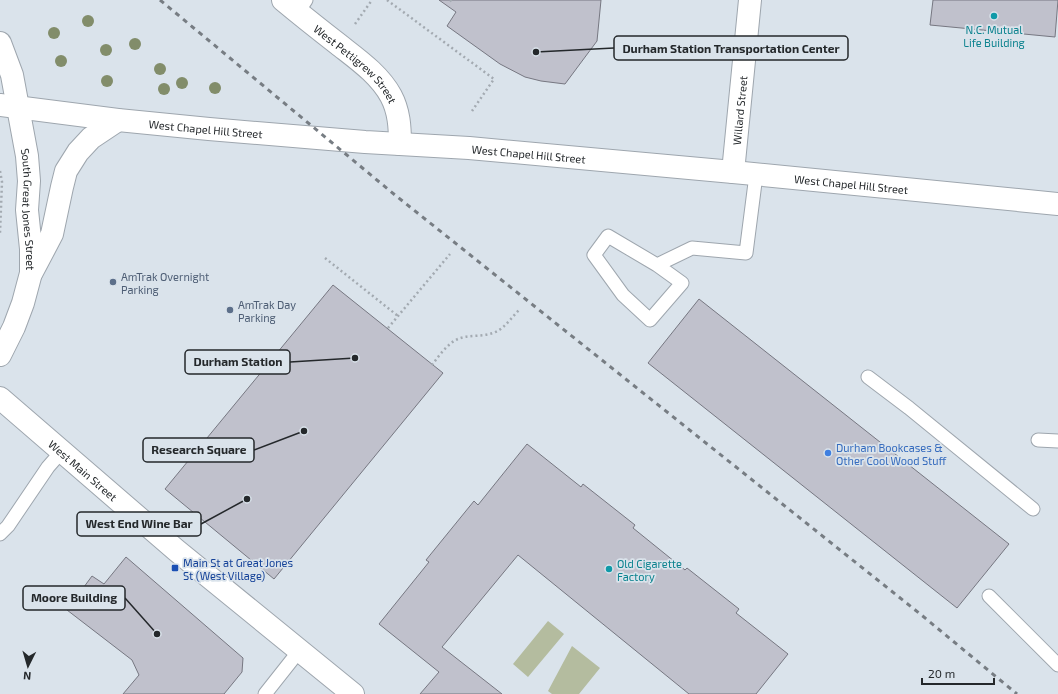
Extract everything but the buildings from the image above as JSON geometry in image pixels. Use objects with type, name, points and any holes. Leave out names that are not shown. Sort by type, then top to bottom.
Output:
[{"type":"main road","name":"Willard Street","points":[[733,172],[750,0]]},
{"type":"main road","name":"West Pettigrew Street","points":[[296,4],[381,81],[397,111],[400,128],[400,144]]},
{"type":"main road","name":"South Great Jones Street","points":[[0,43],[12,75],[8,106],[27,156],[27,210],[30,236],[31,273],[23,303],[14,327],[0,355]]},
{"type":"main road","name":"West Chapel Hill Street","points":[[8,106],[118,120],[400,144],[469,148],[1058,204]]},
{"type":"main road","points":[[31,273],[52,234],[66,171],[78,152],[91,138],[118,120]]},
{"type":"main road","name":"West Main Street","points":[[0,398],[176,550],[352,694]]},
{"type":"lane","points":[[657,265],[692,248],[746,252],[756,175]]},
{"type":"lane","points":[[608,236],[657,265],[682,283],[650,320],[623,295],[594,255],[608,236]]},
{"type":"lane","points":[[868,377],[915,412],[1033,509]]},
{"type":"lane","points":[[1038,440],[1058,441]]},
{"type":"lane","points":[[0,534],[8,526],[48,467],[62,451]]},
{"type":"lane","points":[[989,596],[1058,665]]},
{"type":"lane","points":[[265,694],[299,651]]},
{"type":"path","points":[[355,24],[372,0]]},
{"type":"path","points":[[387,0],[494,78],[472,111]]},
{"type":"path","points":[[450,0],[454,3],[455,0]]},
{"type":"path","points":[[0,171],[2,182],[0,233]]},
{"type":"path","points":[[388,328],[450,254]]},
{"type":"path","points":[[325,258],[398,316]]},
{"type":"path","points":[[432,365],[453,341],[463,338],[487,336],[501,329],[519,310]]},
{"type":"green space","points":[[548,621],[564,634],[528,677],[513,664]]},
{"type":"green space","points":[[572,646],[600,668],[579,694],[552,694],[548,691]]},
{"type":"railway","points":[[160,0],[395,195],[919,613],[1017,694]]},
{"type":"place","name":"N.C. Mutual Life Building","points":[[994,16]]},
{"type":"place","name":"Durham Station Transportation Center","points":[[536,52]]},
{"type":"place","name":"AmTrak Overnight Parking","points":[[113,282]]},
{"type":"place","name":"AmTrak Day Parking","points":[[230,310]]},
{"type":"place","name":"Durham Station","points":[[355,358]]},
{"type":"place","name":"Research Square","points":[[304,431]]},
{"type":"place","name":"Durham Bookcases & Other Cool Wood Stuff","points":[[828,453]]},
{"type":"place","name":"West End Wine Bar","points":[[247,499]]},
{"type":"place","name":"Main St at Great Jones St (West Village)","points":[[175,568]]},
{"type":"place","name":"Old Cigarette Factory","points":[[609,569]]},
{"type":"place","name":"Moore Building","points":[[157,634]]}]
